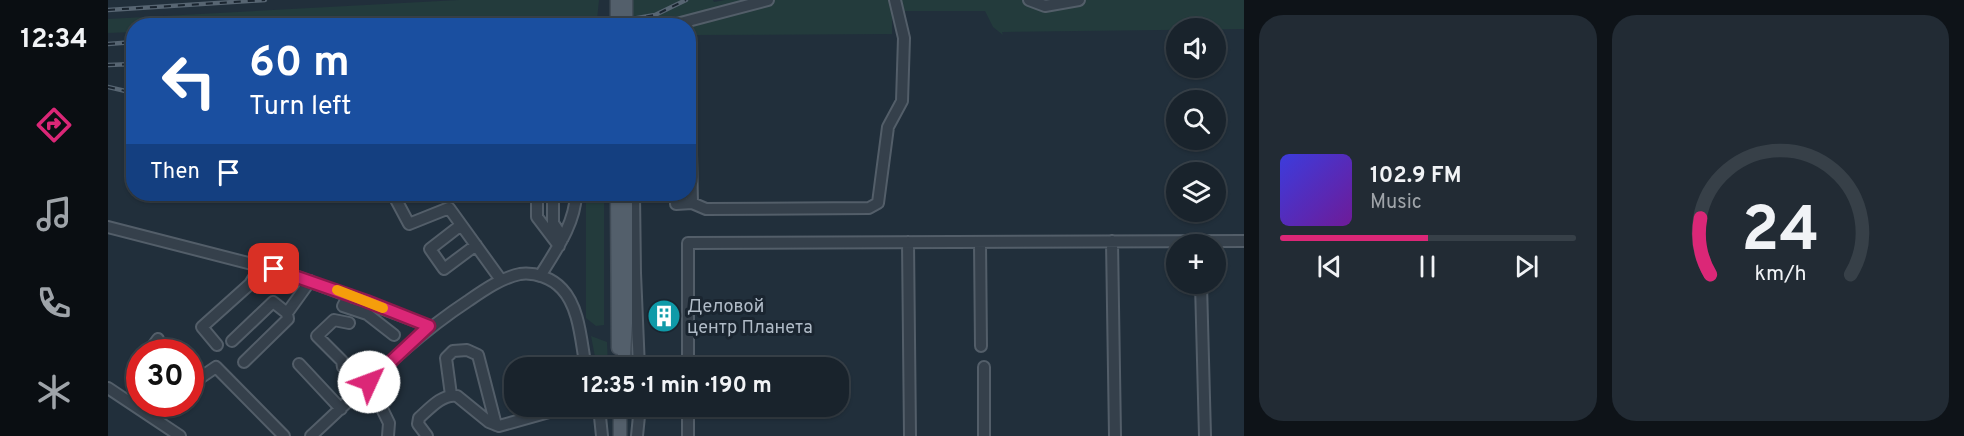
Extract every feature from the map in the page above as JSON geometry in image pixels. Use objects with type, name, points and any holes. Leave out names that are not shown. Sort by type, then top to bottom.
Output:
[{"type":"main road","points":[[617,0],[617,18]]},
{"type":"main road","points":[[626,0],[626,18]]},
{"type":"main road","points":[[616,201],[621,357]]},
{"type":"main road","points":[[621,323],[626,201]]},
{"type":"main road","points":[[620,417],[620,436]]},
{"type":"street","points":[[696,19],[768,0]]},
{"type":"street","points":[[676,201],[676,204],[692,203],[706,209],[869,207],[878,203],[888,127],[902,101],[904,38],[895,0]]},
{"type":"street","points":[[1029,0],[1045,6],[1079,0]]},
{"type":"street","points":[[396,201],[408,224],[449,208],[501,280]]},
{"type":"street","points":[[537,201],[537,217],[561,242]]},
{"type":"street","points":[[553,201],[553,223],[561,242]]},
{"type":"street","points":[[540,276],[561,242],[575,208],[576,201]]},
{"type":"street","points":[[634,201],[634,273],[638,357]]},
{"type":"street","points":[[461,225],[430,249],[444,269],[476,245]]},
{"type":"street","points":[[108,227],[261,266],[310,281],[429,326]]},
{"type":"street","points":[[1112,241],[1114,436]]},
{"type":"street","points":[[1226,242],[1244,241]]},
{"type":"street","points":[[908,242],[910,436]]},
{"type":"street","points":[[980,242],[981,346]]},
{"type":"street","points":[[688,357],[688,243],[1166,242]]},
{"type":"street","points":[[217,345],[202,327],[250,284],[261,266]]},
{"type":"street","points":[[312,436],[429,326],[501,280],[520,274],[540,276],[562,289],[570,300],[583,357]]},
{"type":"street","points":[[287,313],[310,281]]},
{"type":"street","points":[[1201,294],[1205,436]]},
{"type":"street","points":[[349,295],[343,306],[367,314],[394,335]]},
{"type":"street","points":[[232,341],[273,302],[287,313],[288,319],[244,362]]},
{"type":"street","points":[[349,323],[334,320],[317,336],[342,361],[343,367],[367,385],[389,423],[388,436]]},
{"type":"street","points":[[451,395],[446,358],[453,351],[473,352],[478,355],[499,429]]},
{"type":"street","points":[[299,364],[341,409]]},
{"type":"street","points":[[204,375],[216,367],[284,436]]},
{"type":"street","points":[[984,367],[984,436]]},
{"type":"street","points":[[108,388],[180,436]]},
{"type":"street","points":[[427,436],[418,424],[419,418],[445,396],[451,395],[457,396],[499,429]]},
{"type":"street","points":[[499,429],[536,417]]},
{"type":"street","points":[[599,417],[602,436]]},
{"type":"street","points":[[638,436],[639,417]]},
{"type":"street","points":[[688,417],[688,436]]},
{"type":"green space","points":[[459,0],[599,0],[597,18],[126,18]]},
{"type":"green space","points":[[632,0],[713,0],[714,2],[725,0],[1244,0],[1244,29],[1226,29],[1226,18],[1166,18],[1166,30],[1002,32],[1003,35],[993,27],[985,11],[892,11],[892,34],[696,35],[696,18],[633,18]]},
{"type":"green space","points":[[126,18],[126,32],[108,33],[108,19]]},
{"type":"green space","points":[[586,201],[604,201],[604,325],[596,326],[586,318]]},
{"type":"green space","points":[[591,336],[607,342],[608,357],[595,357]]},
{"type":"railway","points":[[108,10],[265,0]]},
{"type":"railway","points":[[638,18],[655,15],[686,0]]},
{"type":"railway","points":[[108,44],[126,43]]},
{"type":"railway","points":[[108,65],[126,64]]},
{"type":"railway","points":[[108,87],[126,91]]},
{"type":"slow traffic","points":[[337,290],[383,308]]},
{"type":"place","name":"Деловой центр Планета","points":[[664,316]]},
{"type":"route","points":[[274,269],[429,326],[369,382]]}]
